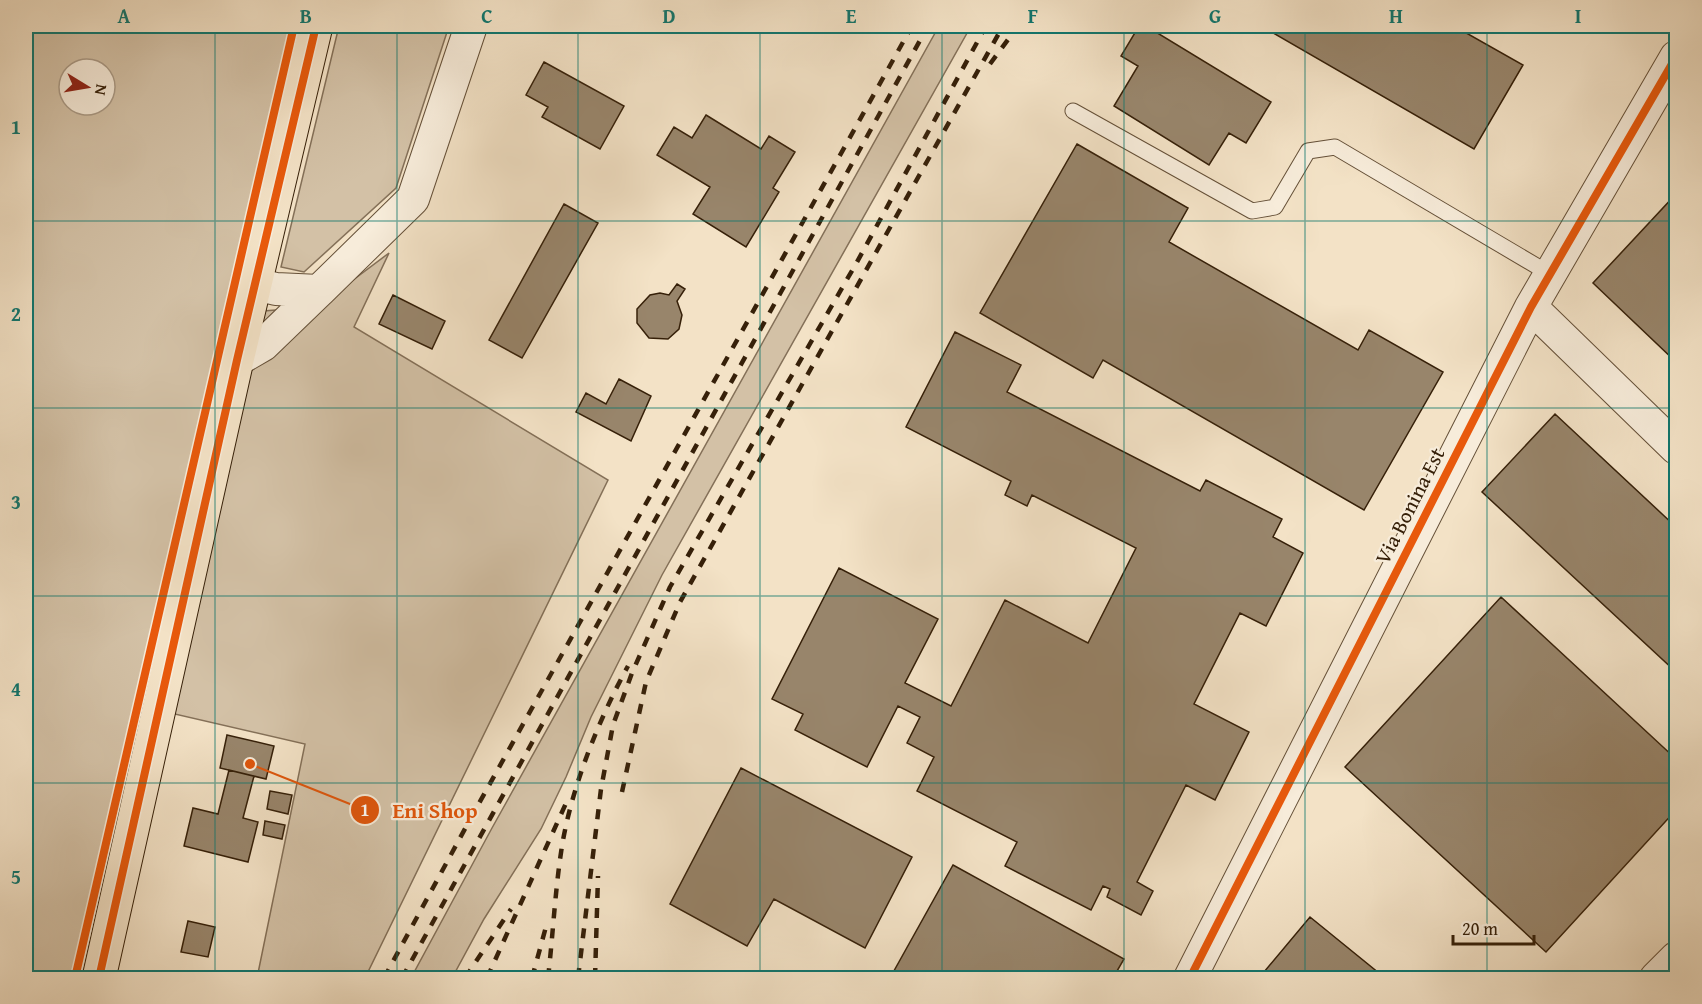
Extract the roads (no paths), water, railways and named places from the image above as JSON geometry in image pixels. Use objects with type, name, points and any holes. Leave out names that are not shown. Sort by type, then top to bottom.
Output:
[{"type":"main road","points":[[99,978],[237,360],[316,26]]},
{"type":"street","points":[[237,360],[262,345],[413,199],[471,26]]},
{"type":"street","name":"Via Bonina Est","points":[[1190,978],[1531,307],[1677,57]]},
{"type":"street","points":[[255,284],[276,289],[319,291]]},
{"type":"street","points":[[1531,307],[1677,448]]},
{"type":"street","points":[[1656,978],[1677,958]]},
{"type":"lane","points":[[1073,111],[1252,211],[1275,207],[1308,151],[1335,147],[1550,274]]},
{"type":"railway","points":[[384,978],[912,26]]},
{"type":"railway","points":[[402,978],[928,26]]},
{"type":"railway","points":[[578,978],[601,789],[613,725],[632,673],[670,587],[857,262],[986,26]]},
{"type":"railway","points":[[622,792],[646,682],[680,602],[1003,26]]},
{"type":"railway","points":[[990,64],[1018,26]]},
{"type":"railway","points":[[548,978],[562,846],[572,800],[597,730],[628,666]]},
{"type":"railway","points":[[487,978],[567,801]]},
{"type":"railway","points":[[595,978],[598,876]]},
{"type":"railway","points":[[465,978],[511,909]]},
{"type":"railway","points":[[532,978],[547,923]]},
{"type":"place","name":"Eni Shop","points":[[250,764]]}]
